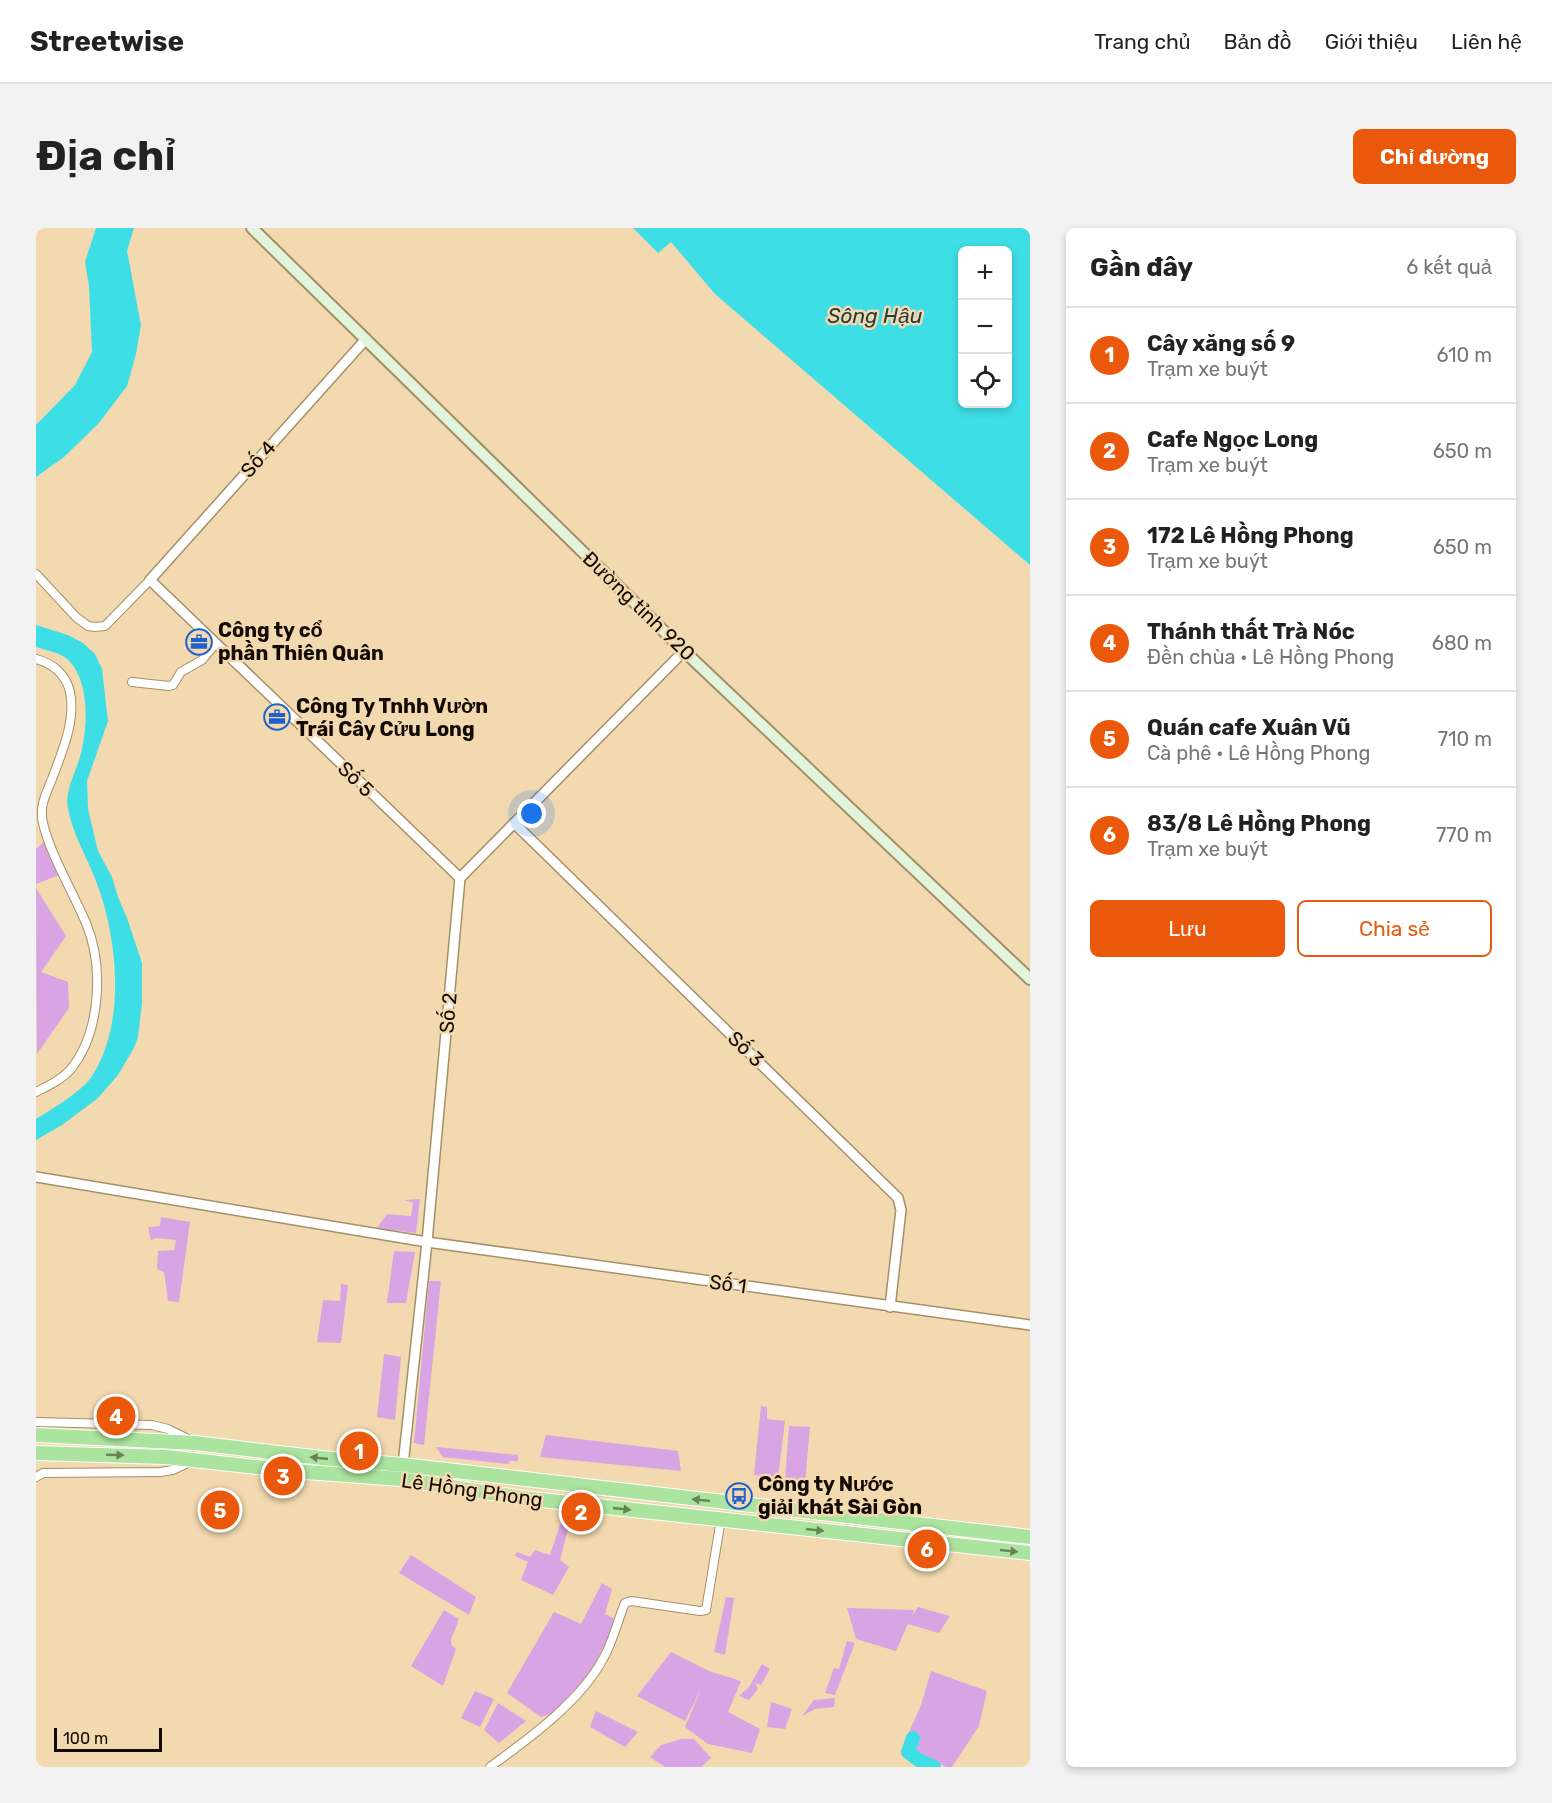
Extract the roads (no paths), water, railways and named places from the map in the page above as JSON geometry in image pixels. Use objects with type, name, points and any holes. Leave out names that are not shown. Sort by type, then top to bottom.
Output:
[{"type":"highway","name":"Lê Hồng Phong","points":[[36,1435],[195,1443],[322,1458],[402,1472],[523,1498],[1030,1553]]},
{"type":"highway","name":"Lê Hồng Phong","points":[[36,1453],[192,1460],[292,1471],[402,1472],[1030,1537]]},
{"type":"main road","name":"Đường tỉnh 920","points":[[252,228],[684,651],[1030,979]]},
{"type":"street","name":"Số 4","points":[[150,580],[366,339]]},
{"type":"street","points":[[36,574],[76,617],[88,626],[95,627],[105,626],[150,580]]},
{"type":"street","name":"Số 5","points":[[150,580],[460,878]]},
{"type":"street","points":[[132,682],[173,685],[181,672],[202,660],[216,644]]},
{"type":"street","points":[[460,878],[684,651]]},
{"type":"street","points":[[36,659],[51,665],[64,676],[70,691],[71,720],[59,759],[42,800],[42,814],[50,843],[89,931],[97,978],[95,1016],[80,1054],[62,1078],[36,1092]]},
{"type":"street","name":"Số 3","points":[[515,824],[898,1198],[901,1210],[890,1307]]},
{"type":"street","name":"Số 2","points":[[402,1472],[427,1242],[460,878]]},
{"type":"street","name":"Số 1","points":[[36,1177],[427,1242],[1030,1325]]},
{"type":"street","points":[[36,1422],[152,1425],[168,1429],[195,1443]]},
{"type":"street","points":[[36,1477],[43,1473],[160,1472],[173,1470],[192,1460]]},
{"type":"street","points":[[490,1767],[534,1735],[581,1690],[603,1659],[625,1604],[631,1601],[706,1610],[721,1520]]},
{"type":"water","points":[[96,228],[134,228],[127,251],[141,325],[136,354],[127,386],[99,423],[64,457],[36,477],[36,425],[75,385],[92,352],[89,286],[85,262]]},
{"type":"water","name":"Sông Hậu","points":[[633,228],[1030,228],[1030,565],[715,294],[671,242],[658,253]]},
{"type":"water","points":[[36,625],[68,635],[83,643],[95,654],[102,669],[108,721],[87,781],[88,809],[98,851],[112,877],[142,963],[142,1003],[138,1037],[118,1075],[98,1098],[62,1125],[36,1140],[36,1119],[86,1084],[102,1058],[110,1034],[115,982],[114,955],[104,904],[73,828],[67,802],[81,753],[85,729],[83,689],[74,667],[66,658],[36,647]]},
{"type":"waterway","points":[[913,1738],[908,1752],[934,1767]]},
{"type":"place","name":"Công ty cổ phần Thiên Quân","points":[[199,642]]},
{"type":"place","name":"Công Ty Tnhh Vườn Trái Cây Cửu Long","points":[[277,717]]},
{"type":"place","name":"Thánh thất Trà Nóc","points":[[116,1416]]},
{"type":"place","name":"Cây xăng số 9","points":[[359,1451]]},
{"type":"place","name":"172 Lê Hồng Phong","points":[[283,1476]]},
{"type":"place","name":"Công ty Nước giải khát Sài Gòn","points":[[739,1496]]},
{"type":"place","name":"Quán cafe Xuân Vũ","points":[[220,1510]]},
{"type":"place","name":"Cafe Ngọc Long","points":[[581,1512]]},
{"type":"place","name":"83/8 Lê Hồng Phong","points":[[927,1549]]}]
